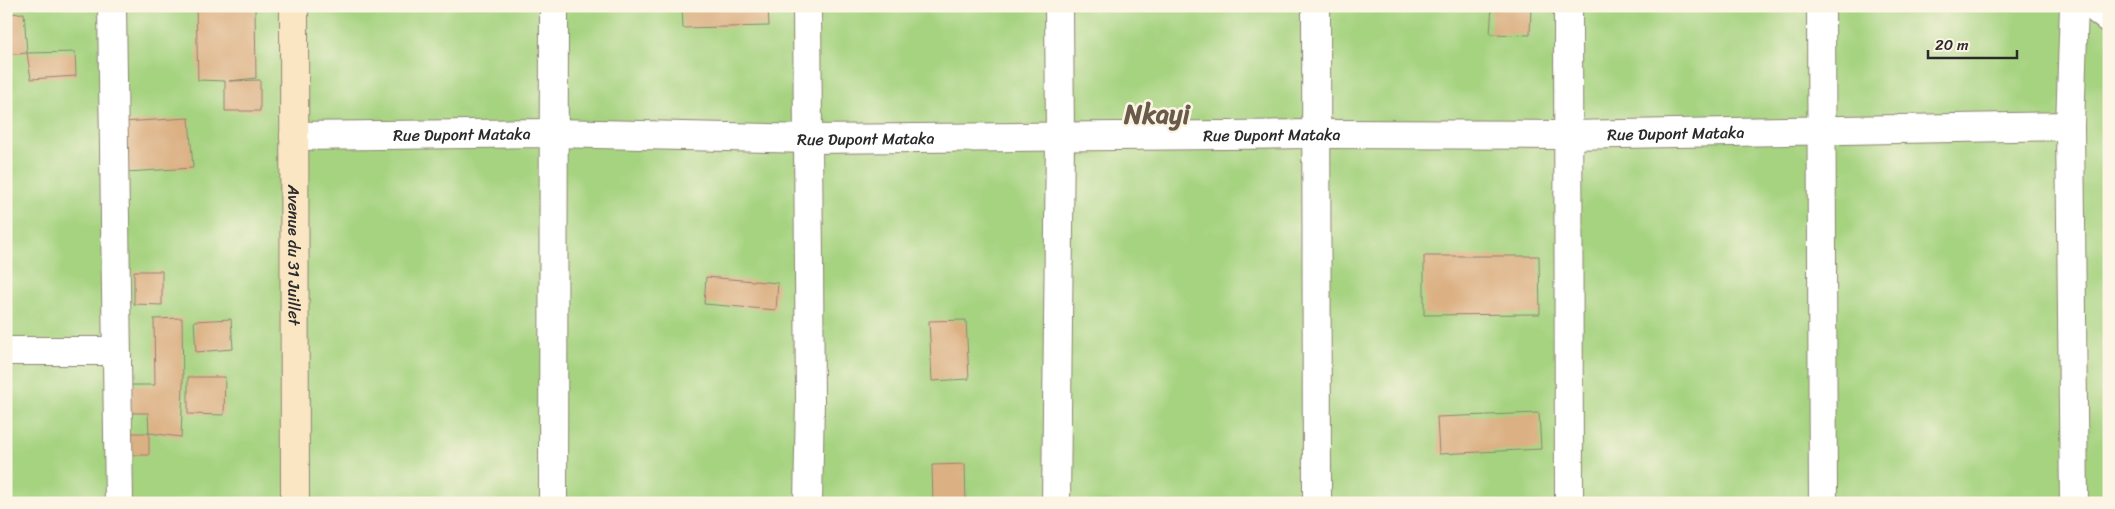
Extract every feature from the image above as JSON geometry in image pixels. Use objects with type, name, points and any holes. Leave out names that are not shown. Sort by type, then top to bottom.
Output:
[{"type":"street","points":[[112,6],[119,503]]},
{"type":"street","name":"Avenue du 31 Juillet","points":[[294,6],[295,503]]},
{"type":"street","points":[[553,503],[554,6]]},
{"type":"street","points":[[807,6],[810,400],[808,503]]},
{"type":"street","points":[[1056,503],[1060,138],[1059,6]]},
{"type":"street","points":[[1316,6],[1318,134],[1317,503]]},
{"type":"street","points":[[1568,6],[1569,503]]},
{"type":"street","points":[[1820,6],[1823,503]]},
{"type":"street","points":[[2074,6],[2070,126],[2074,503]]},
{"type":"street","points":[[2092,6],[2109,19]]},
{"type":"street","name":"Rue Dupont Mataka","points":[[294,136],[554,133],[809,139],[1318,134],[1567,136],[2070,126]]},
{"type":"street","points":[[6,351],[116,351]]},
{"type":"green space","points":[[6,6],[2109,6],[2109,503],[6,503]]},
{"type":"building","points":[[682,6],[768,6],[769,26],[683,28]]},
{"type":"building","points":[[1492,6],[1531,6],[1530,35],[1490,34]]},
{"type":"building","points":[[255,7],[256,78],[229,81],[260,80],[260,111],[225,111],[225,81],[198,80],[196,8]]},
{"type":"building","points":[[24,13],[27,53],[6,55],[6,14]]},
{"type":"building","points":[[75,52],[76,76],[31,79],[27,53]]},
{"type":"building","points":[[189,118],[193,168],[126,172],[122,122]]},
{"type":"building","points":[[1424,256],[1539,256],[1540,314],[1424,315]]},
{"type":"building","points":[[134,271],[162,271],[162,305],[134,304]]},
{"type":"building","points":[[706,277],[778,283],[776,310],[704,304]]},
{"type":"building","points":[[182,318],[183,385],[181,437],[149,433],[148,413],[121,413],[122,385],[155,385],[154,319]]},
{"type":"building","points":[[231,319],[233,349],[196,352],[194,321]]},
{"type":"building","points":[[966,320],[969,379],[932,381],[929,321]]},
{"type":"building","points":[[188,377],[225,377],[224,415],[188,414]]},
{"type":"building","points":[[1539,413],[1541,449],[1439,454],[1437,417]]},
{"type":"building","points":[[125,433],[149,433],[149,455],[125,455]]},
{"type":"building","points":[[965,464],[966,503],[933,503],[932,465]]},
{"type":"district","name":"Nkayi","points":[[1157,114]]}]
